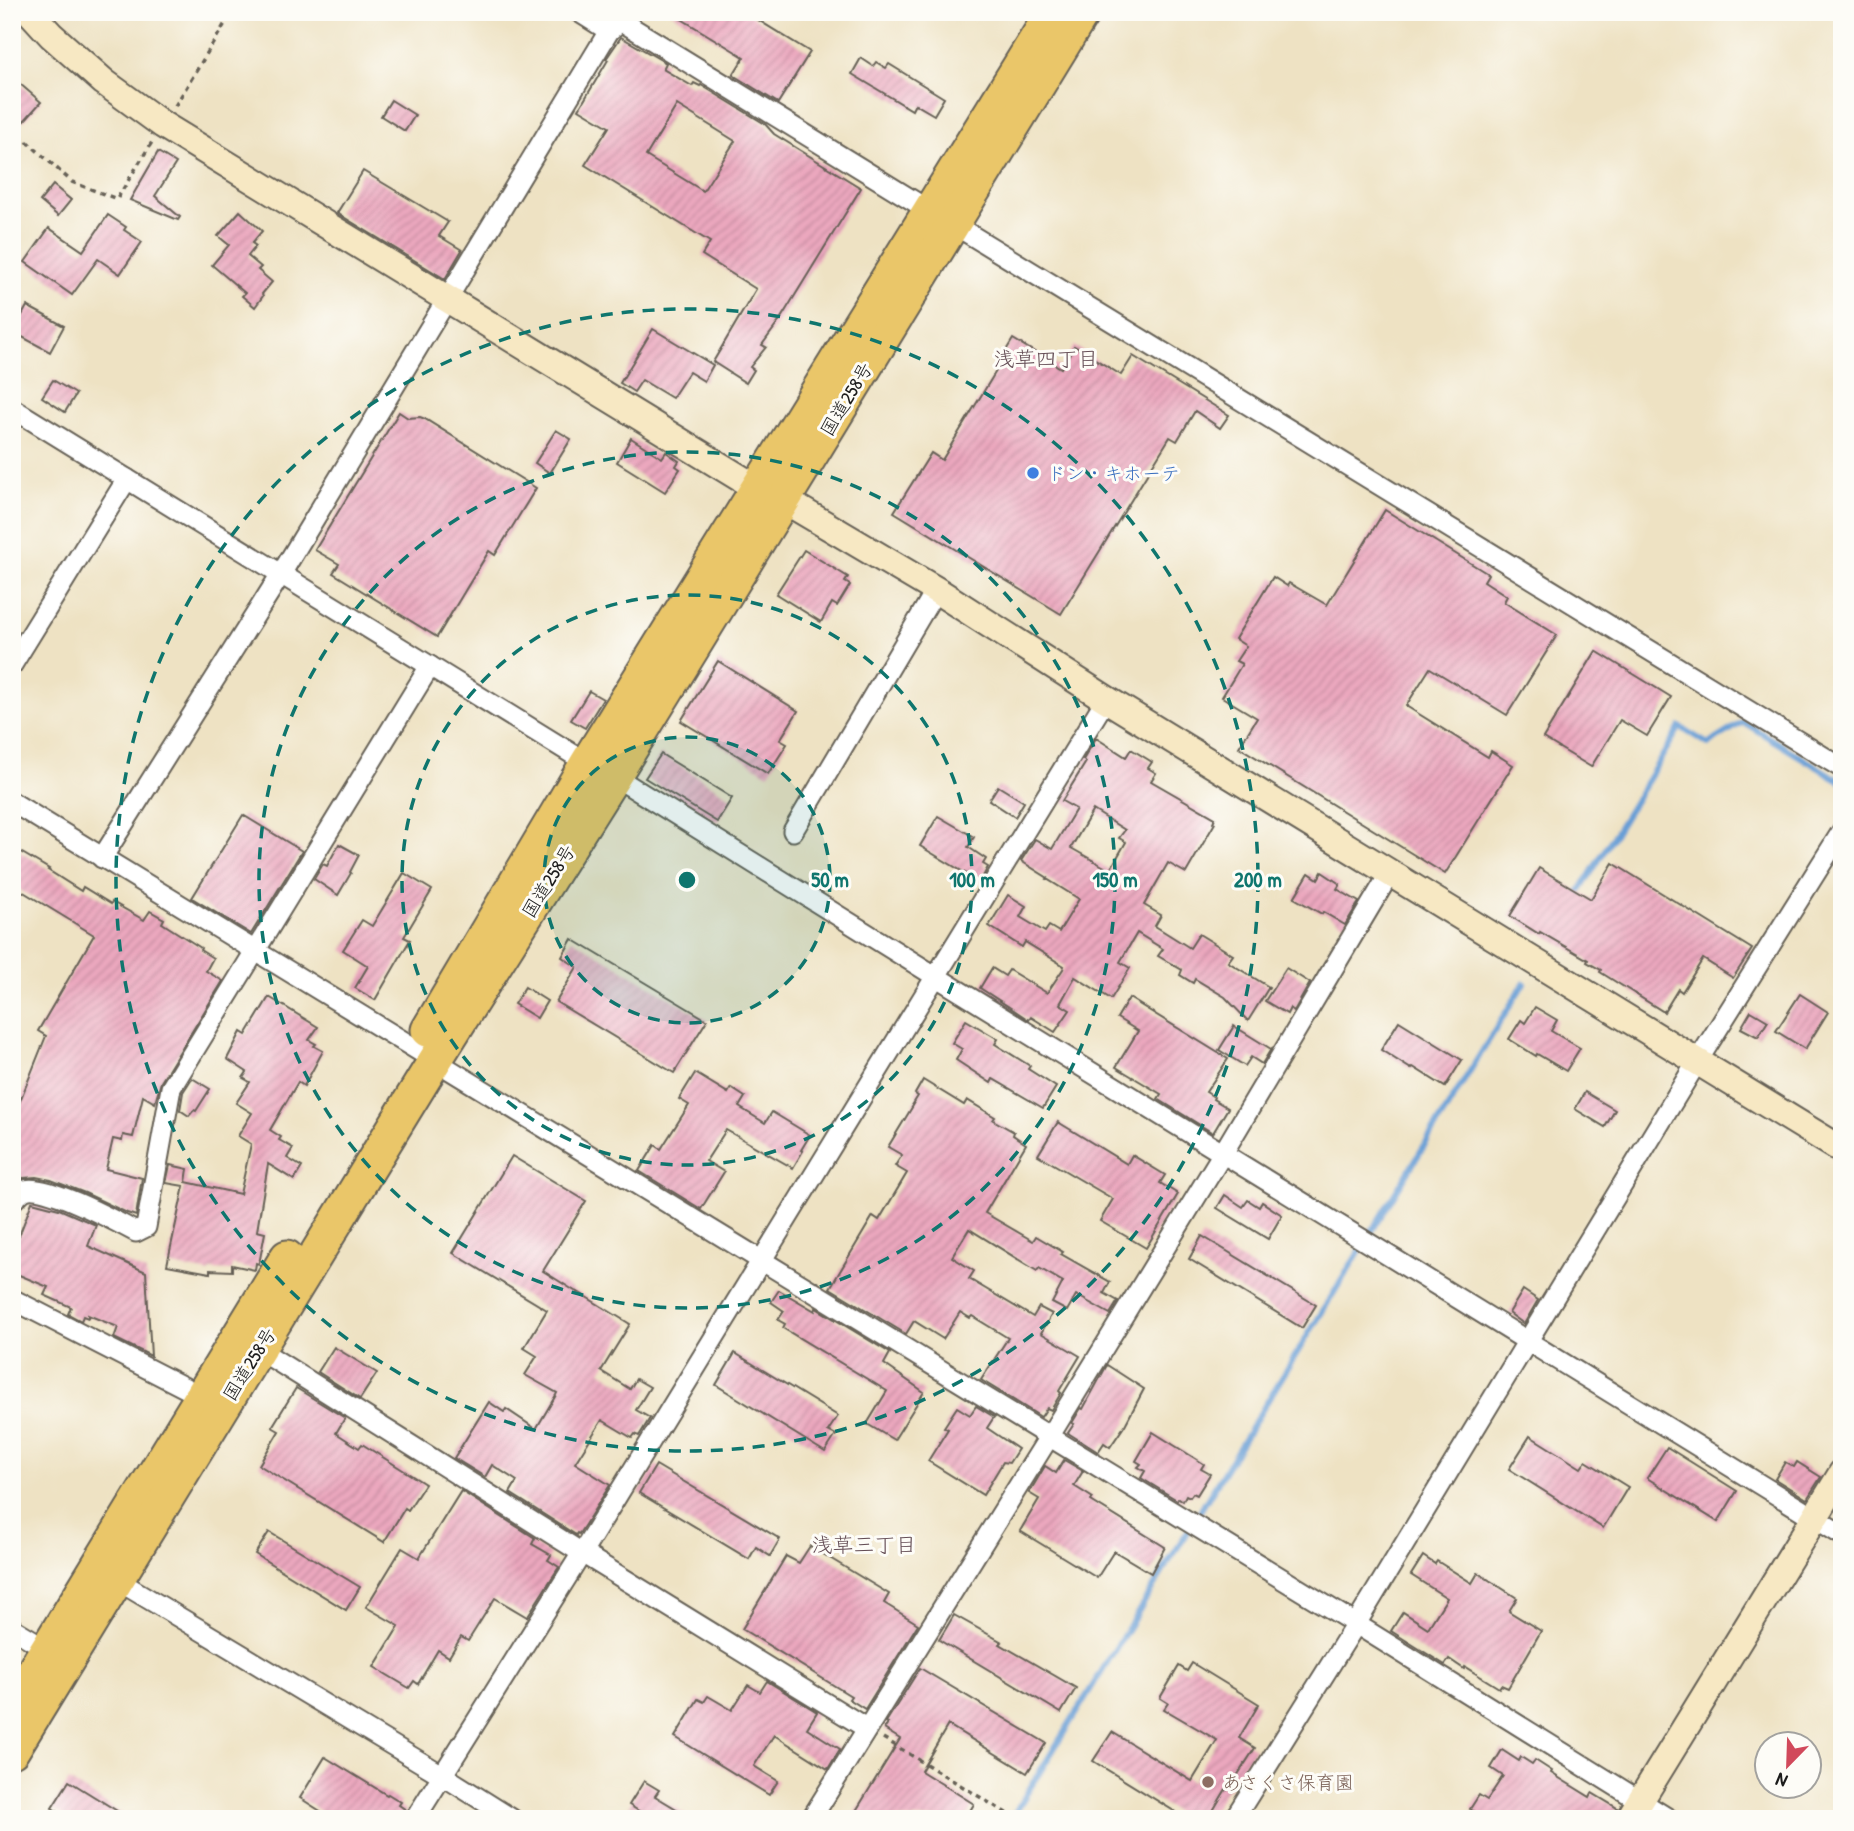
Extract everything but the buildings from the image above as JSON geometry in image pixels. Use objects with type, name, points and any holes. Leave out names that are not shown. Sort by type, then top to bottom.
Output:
[{"type":"highway","name":"国道258号","points":[[942,217],[1053,12]]},
{"type":"highway","name":"国道258号","points":[[12,1751],[258,1349],[425,1056],[601,769],[942,217],[1083,12]]},
{"type":"highway","name":"国道258号","points":[[12,1706],[201,1396],[425,1056]]},
{"type":"street","points":[[30,12],[51,35],[104,82],[163,125],[771,495],[936,590],[1106,699],[1842,1150]]},
{"type":"street","points":[[579,12],[618,21],[1842,768]]},
{"type":"street","points":[[103,858],[281,574],[618,21]]},
{"type":"street","points":[[13,410],[601,769],[1842,1535]]},
{"type":"street","points":[[12,665],[127,479]]},
{"type":"street","points":[[793,831],[936,590]]},
{"type":"street","points":[[12,1201],[25,1190],[38,1189],[91,1208],[136,1232],[146,1227],[171,1088],[430,666]]},
{"type":"street","points":[[415,1819],[582,1553],[1106,699]]},
{"type":"street","points":[[12,802],[1356,1624],[1634,1810],[1669,1819]]},
{"type":"street","points":[[1234,1819],[1356,1624],[1697,1062],[1842,831]]},
{"type":"street","points":[[811,1819],[1223,1153],[1390,873]]},
{"type":"street","points":[[12,1299],[201,1396]]},
{"type":"street","points":[[258,1349],[866,1728]]},
{"type":"street","points":[[1634,1810],[1842,1473]]},
{"type":"street","points":[[117,1580],[512,1819]]},
{"type":"street","points":[[12,1628],[47,1649]]},
{"type":"path","points":[[866,1728],[1016,1819]]},
{"type":"waterway","points":[[1575,899],[1680,727],[1708,744],[1743,722],[1842,782]]},
{"type":"waterway","points":[[1011,1819],[1524,983]]},
{"type":"place","name":"ドン・キホーテ","points":[[1033,473]]},
{"type":"place","name":"あさくさ保育園","points":[[1208,1782]]},
{"type":"district","name":"浅草四丁目","points":[[1046,359]]},
{"type":"district","name":"浅草三丁目","points":[[864,1545]]}]
